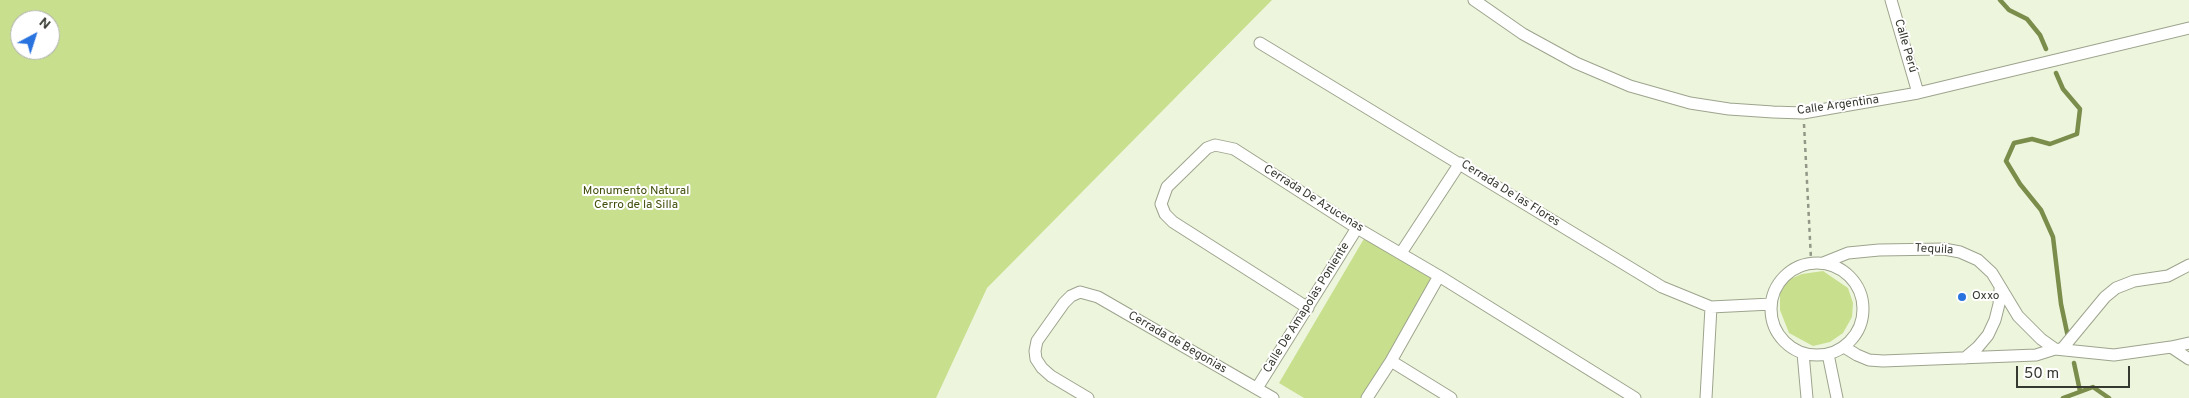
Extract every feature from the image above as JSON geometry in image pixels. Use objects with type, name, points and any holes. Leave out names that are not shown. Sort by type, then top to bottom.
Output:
[{"type":"street","name":"Calle Argentina","points":[[1474,0],[1522,34],[1576,63],[1630,86],[1700,105],[1729,110],[1803,113],[1918,93],[2189,28]]},
{"type":"street","name":"Calle Perú","points":[[1891,0],[1918,93]]},
{"type":"street","name":"Cerrada De las Flores","points":[[1260,43],[1662,287],[1711,308],[1771,304]]},
{"type":"street","name":"Cerrada De Azucenas","points":[[1308,308],[1173,222],[1165,214],[1161,204],[1167,187],[1207,148],[1215,145],[1234,149],[1357,228],[1440,276],[1635,398]]},
{"type":"street","points":[[1401,253],[1460,163]]},
{"type":"street","name":"Calle De Amapolas Poniente","points":[[1257,388],[1357,228]]},
{"type":"street","name":"Tequila","points":[[1823,263],[1848,252],[1944,249],[1960,252],[1978,260],[1992,273],[2018,316],[2029,328],[2059,349]]},
{"type":"street","points":[[1823,263],[1838,268],[1851,277],[1860,290],[1863,306],[1862,321],[1855,336],[1844,347],[1828,354],[1803,353],[1789,346],[1778,334],[1772,320],[1771,304],[1774,292],[1784,277],[1799,266],[1823,263]]},
{"type":"street","points":[[2059,349],[2105,297],[2116,288],[2134,281],[2173,274],[2189,264]]},
{"type":"street","points":[[1367,398],[1391,361],[1440,276]]},
{"type":"street","points":[[1965,358],[1988,335],[1996,320],[2000,287]]},
{"type":"street","name":"Cerrada de Begonias","points":[[1088,398],[1051,376],[1036,359],[1037,342],[1064,303],[1071,296],[1080,292],[1098,297],[1274,398]]},
{"type":"street","points":[[1706,398],[1711,308]]},
{"type":"street","points":[[1844,347],[1869,360],[2036,355],[2059,349],[2114,355],[2189,343]]},
{"type":"street","points":[[2171,347],[2189,359]]},
{"type":"street","points":[[1803,353],[1806,398]]},
{"type":"street","points":[[1828,354],[1837,398]]},
{"type":"street","points":[[1391,361],[1451,398]]},
{"type":"path","points":[[1803,113],[1811,263]]},
{"type":"green space","name":"Monumento Natural Cerro de la Silla","points":[[0,0],[1272,0],[987,288],[936,398],[0,398]]},
{"type":"green space","points":[[1365,237],[1433,278],[1362,398],[1304,398],[1279,383]]},
{"type":"green space","points":[[1823,271],[1848,288],[1853,303],[1852,317],[1843,333],[1830,342],[1813,346],[1789,333],[1780,310],[1780,293],[1788,280],[1802,274]]},
{"type":"waterway","points":[[2000,0],[2009,10],[2027,19],[2040,35],[2046,49]]},
{"type":"waterway","points":[[2056,73],[2063,89],[2080,109],[2077,134],[2050,144],[2032,139],[2014,143],[2006,161],[2020,184],[2041,210],[2053,237],[2061,304],[2068,337]]},
{"type":"waterway","points":[[2074,363],[2080,391]]},
{"type":"waterway","points":[[2063,398],[2093,387],[2109,398]]},
{"type":"place","name":"Oxxo","points":[[1962,297]]}]
